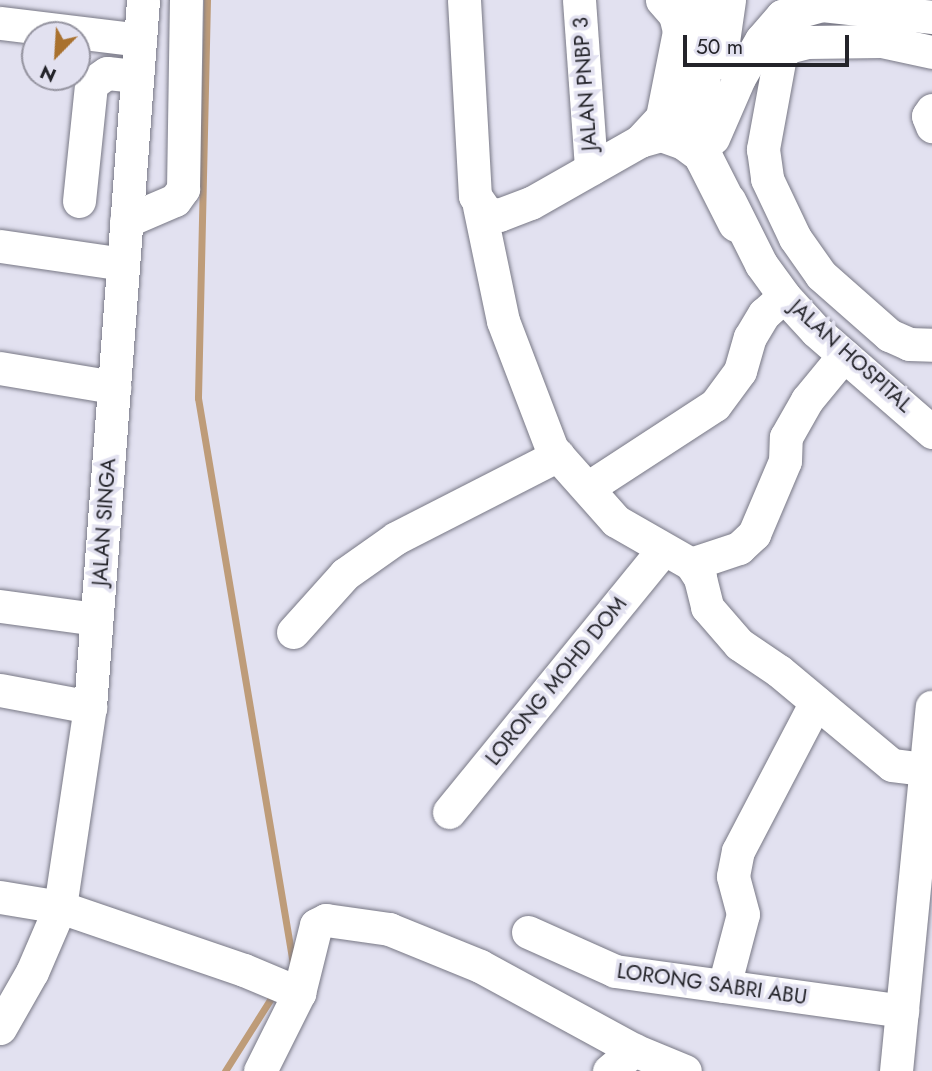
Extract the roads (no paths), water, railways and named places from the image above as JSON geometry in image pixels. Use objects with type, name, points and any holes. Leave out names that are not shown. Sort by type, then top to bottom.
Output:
[{"type":"main road","points":[[698,0],[707,15],[707,35],[682,92],[708,148],[737,223]]},
{"type":"street","points":[[464,0],[479,206],[503,321],[527,391],[558,455],[589,487],[616,521],[677,557],[700,578],[707,607],[739,644],[817,702],[892,765],[929,750]]},
{"type":"street","name":"JALAN PNBP 3","points":[[579,0],[591,169]]},
{"type":"street","points":[[479,206],[499,215],[531,203],[640,141],[656,127],[682,92],[679,31],[675,15],[662,0]]},
{"type":"street","points":[[708,148],[729,0]]},
{"type":"street","points":[[851,0],[932,17]]},
{"type":"street","points":[[708,148],[739,78],[761,40],[782,16],[822,5],[932,17]]},
{"type":"street","points":[[0,23],[141,17],[185,10],[183,189],[175,200],[126,221]]},
{"type":"street","name":"JALAN SINGA","points":[[0,1028],[32,972],[60,907],[90,707],[141,17]]},
{"type":"street","points":[[932,52],[882,41],[807,42],[788,47],[780,56],[764,149],[767,179],[795,237],[821,275],[888,335],[909,344],[932,345]]},
{"type":"street","points":[[79,201],[91,84],[107,73],[137,76]]},
{"type":"street","points":[[932,110],[928,116],[932,126]]},
{"type":"street","points":[[640,141],[661,135],[682,143],[708,148]]},
{"type":"street","name":"JALAN HOSPITAL","points":[[737,223],[784,296],[850,361],[932,432]]},
{"type":"street","points":[[0,246],[123,264]]},
{"type":"street","points":[[589,487],[715,405],[740,371],[750,337],[764,314],[784,296]]},
{"type":"street","points":[[677,557],[739,548],[754,534],[785,461],[786,437],[807,400],[850,361],[887,369],[932,358]]},
{"type":"street","points":[[0,368],[114,387]]},
{"type":"street","points":[[293,632],[345,574],[396,538],[558,455]]},
{"type":"street","name":"LORONG MOHD DOM","points":[[449,813],[677,557]]},
{"type":"street","points":[[0,606],[96,619]]},
{"type":"street","points":[[0,690],[90,707]]},
{"type":"street","points":[[724,986],[743,914],[733,876],[738,851],[817,702]]},
{"type":"street","points":[[896,1071],[932,707]]},
{"type":"street","points":[[0,897],[60,907],[244,970],[294,991]]},
{"type":"street","points":[[260,1071],[294,991],[316,925],[326,920],[389,929],[480,966],[634,1050],[685,1071]]},
{"type":"street","name":"LORONG SABRI ABU","points":[[528,932],[615,971],[902,1011]]},
{"type":"street","points":[[609,1071],[634,1050]]},
{"type":"waterway","points":[[207,0],[198,398],[293,964]]},
{"type":"waterway","points":[[225,1071],[275,992]]}]
